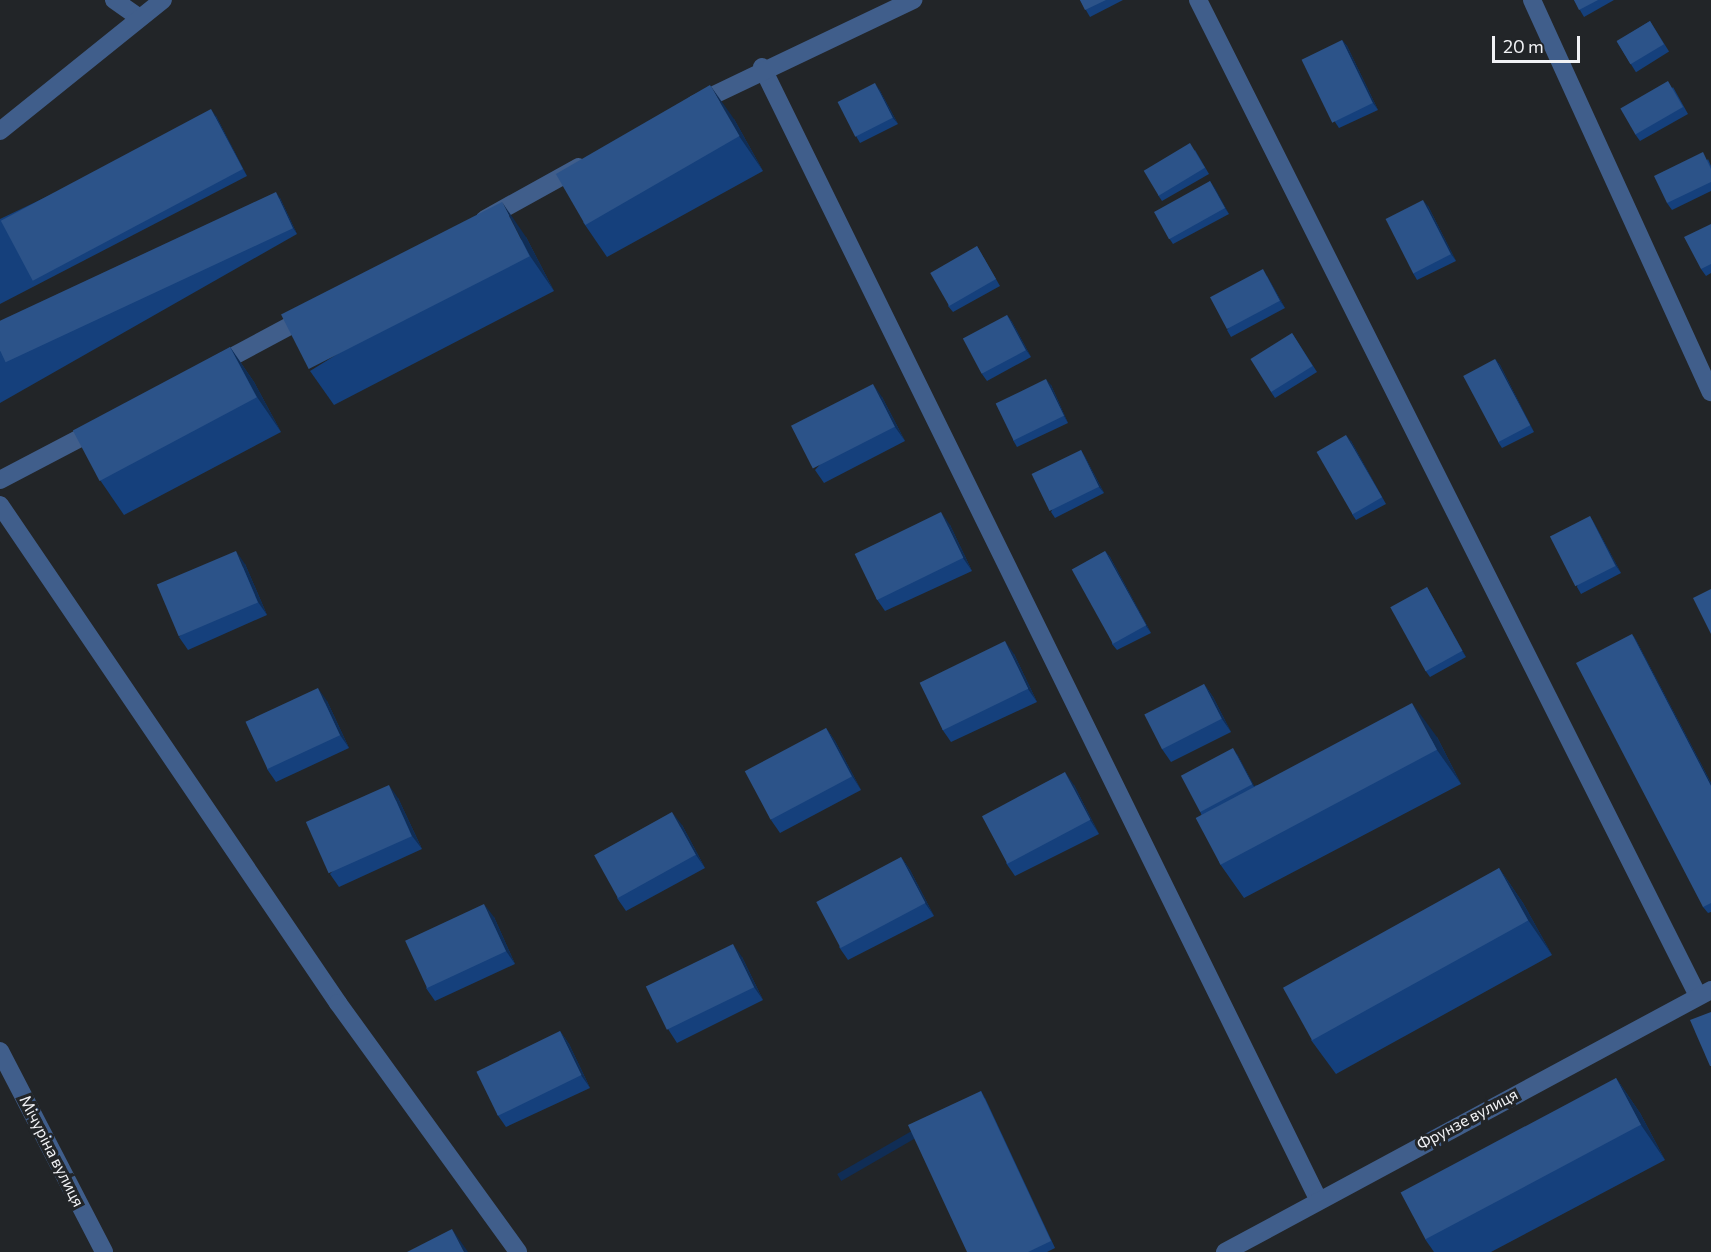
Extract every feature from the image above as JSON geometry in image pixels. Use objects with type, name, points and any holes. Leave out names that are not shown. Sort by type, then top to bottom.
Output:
[{"type":"street","points":[[114,0],[138,17]]},
{"type":"street","points":[[0,131],[138,17],[163,0]]},
{"type":"street","points":[[678,113],[762,68],[913,0]]},
{"type":"street","points":[[1198,0],[1704,993]]},
{"type":"street","points":[[1532,0],[1711,392]]},
{"type":"street","points":[[762,68],[1318,1199]]},
{"type":"street","points":[[469,227],[595,159]]},
{"type":"street","points":[[198,376],[323,307]]},
{"type":"street","points":[[0,480],[114,420]]},
{"type":"street","points":[[0,505],[338,1003],[518,1252]]},
{"type":"street","name":"Фрунзе вулиця","points":[[1225,1252],[1318,1199],[1704,993]]},
{"type":"street","name":"Мічуріна вулиця","points":[[0,1051],[104,1252]]},
{"type":"building","points":[[1080,0],[1106,0],[1085,10]]},
{"type":"building","points":[[1574,0],[1598,0],[1579,10]]},
{"type":"building","points":[[1650,21],[1664,44],[1630,64],[1617,41]]},
{"type":"building","points":[[1342,40],[1373,103],[1332,123],[1302,60]]},
{"type":"building","points":[[1668,81],[1683,107],[1635,134],[1620,108]]},
{"type":"building","points":[[875,83],[893,118],[855,137],[838,102]]},
{"type":"building","points":[[710,85],[740,136],[585,225],[556,174]]},
{"type":"building","points":[[211,109],[243,169],[33,281],[1,221]]},
{"type":"building","points":[[1190,143],[1205,168],[1159,196],[1144,171]]},
{"type":"building","points":[[1703,152],[1711,169],[1711,182],[1667,203],[1654,176]]},
{"type":"building","points":[[1210,181],[1225,208],[1169,239],[1154,212]]},
{"type":"building","points":[[276,192],[293,228],[6,362],[0,350],[0,321]]},
{"type":"building","points":[[1423,200],[1451,254],[1413,273],[1386,219]]},
{"type":"building","points":[[502,202],[530,256],[309,369],[281,315]]},
{"type":"building","points":[[1711,224],[1711,264],[1701,269],[1684,237]]},
{"type":"building","points":[[977,246],[996,279],[949,306],[930,273]]},
{"type":"building","points":[[1263,269],[1280,301],[1227,329],[1210,297]]},
{"type":"building","points":[[1007,315],[1026,350],[982,374],[963,338]]},
{"type":"building","points":[[1292,333],[1313,366],[1271,392],[1250,359]]},
{"type":"building","points":[[230,347],[257,397],[100,481],[73,431]]},
{"type":"building","points":[[1495,359],[1530,425],[1498,442],[1463,376]]},
{"type":"building","points":[[1046,379],[1064,416],[1014,440],[996,404]]},
{"type":"building","points":[[873,384],[895,427],[813,469],[791,426]]},
{"type":"building","points":[[1346,435],[1382,497],[1353,514],[1317,452]]},
{"type":"building","points":[[1081,450],[1099,487],[1050,511],[1032,474]]},
{"type":"building","points":[[941,512],[963,558],[877,600],[855,554]]},
{"type":"building","points":[[1590,516],[1615,566],[1575,586],[1550,536]]},
{"type":"building","points":[[236,551],[258,603],[179,636],[157,585]]},
{"type":"building","points":[[1105,551],[1146,625],[1113,644],[1072,569]]},
{"type":"building","points":[[1427,587],[1462,651],[1426,671],[1390,607]]},
{"type":"building","points":[[1711,589],[1711,634],[1693,598]]},
{"type":"building","points":[[1632,634],[1711,786],[1711,903],[1703,907],[1576,663]]},
{"type":"building","points":[[1005,641],[1028,689],[943,730],[920,683]]},
{"type":"building","points":[[1204,684],[1222,719],[1162,749],[1144,714]]},
{"type":"building","points":[[318,688],[340,735],[267,769],[245,722]]},
{"type":"building","points":[[1412,703],[1437,750],[1221,865],[1196,818]]},
{"type":"building","points":[[826,728],[852,777],[771,820],[745,771]]},
{"type":"building","points":[[1233,748],[1252,784],[1200,812],[1181,776]]},
{"type":"building","points":[[1065,772],[1090,820],[1007,864],[982,816]]},
{"type":"building","points":[[389,785],[412,836],[329,873],[306,822]]},
{"type":"building","points":[[672,812],[696,855],[618,898],[594,855]]},
{"type":"building","points":[[901,857],[925,903],[841,948],[816,902]]},
{"type":"building","points":[[1499,868],[1528,920],[1312,1040],[1283,988]]},
{"type":"building","points":[[484,904],[506,951],[427,988],[405,941]]},
{"type":"building","points":[[733,944],[754,987],[667,1030],[646,987]]},
{"type":"building","points":[[1711,1012],[1711,1066],[1710,1066],[1690,1020]]},
{"type":"building","points":[[560,1031],[581,1075],[498,1116],[476,1072]]},
{"type":"building","points":[[1616,1078],[1641,1125],[1425,1239],[1401,1193]]},
{"type":"building","points":[[981,1091],[1051,1241],[1028,1252],[967,1252],[908,1125]]},
{"type":"building","points":[[452,1229],[464,1252],[407,1252]]}]
